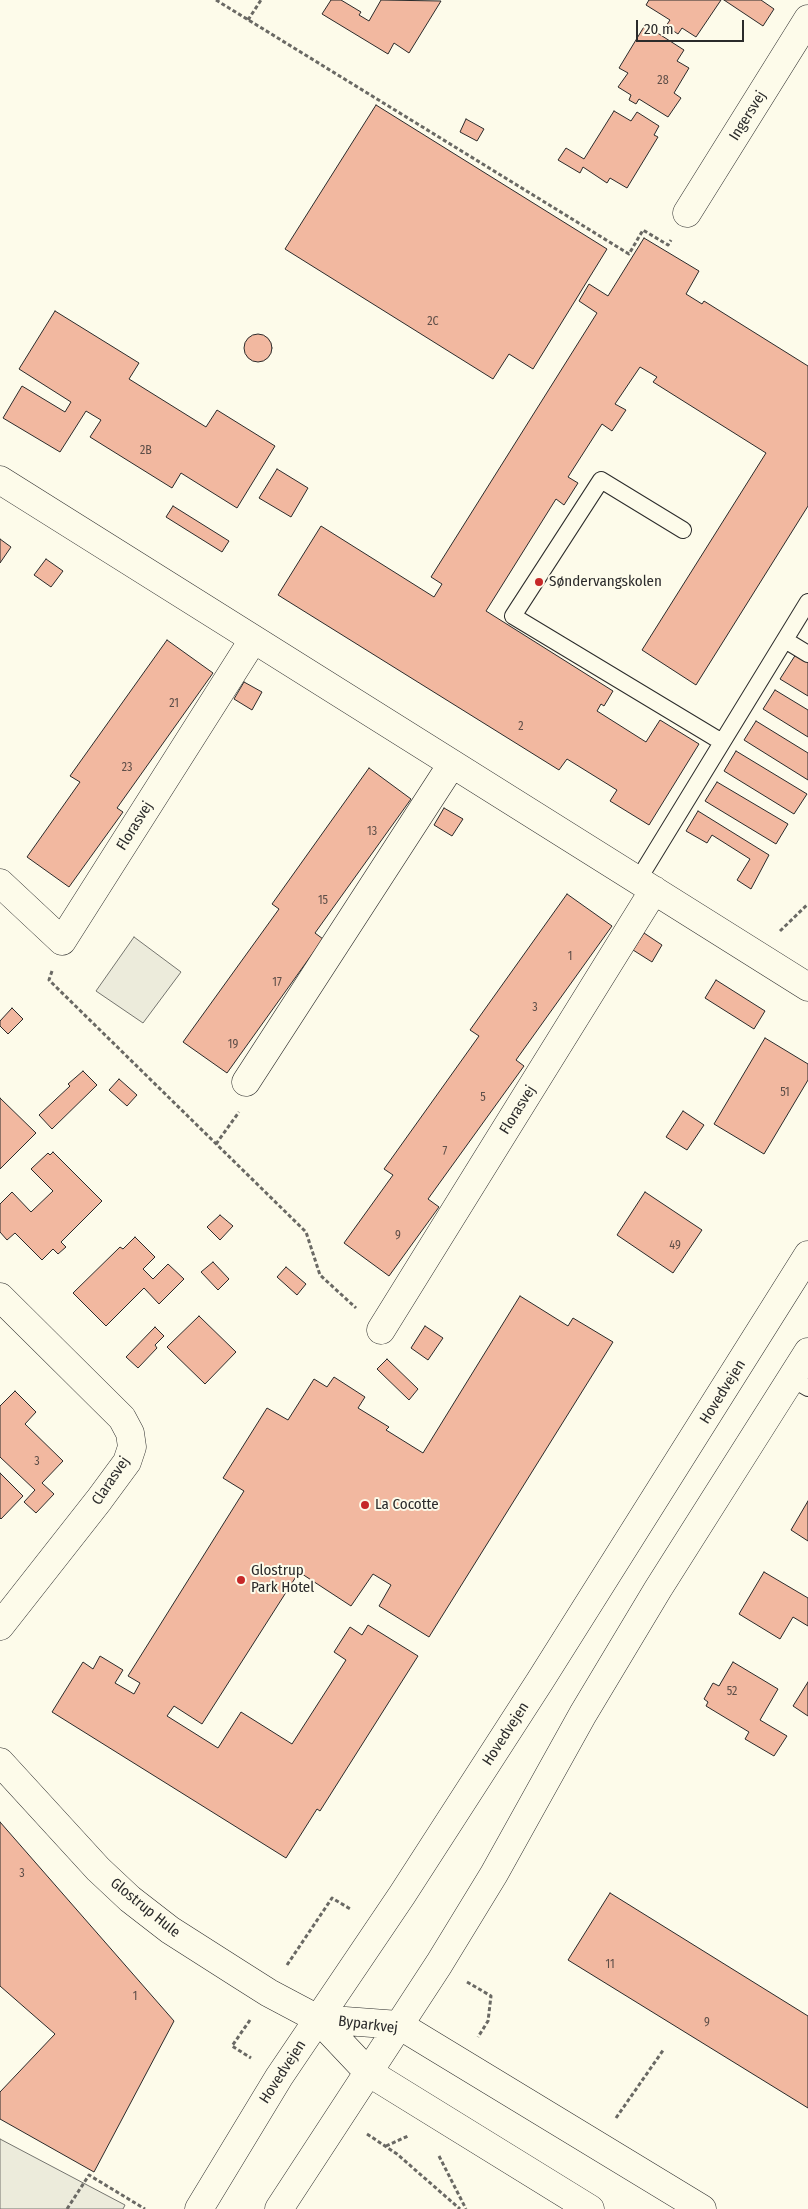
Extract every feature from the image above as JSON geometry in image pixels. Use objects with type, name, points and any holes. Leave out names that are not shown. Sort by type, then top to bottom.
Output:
[{"type":"street","name":"Ingersvej","points":[[687,214],[806,27]]},
{"type":"street","points":[[0,480],[808,987]]},
{"type":"street","name":"Florasvej","points":[[62,941],[254,640]]},
{"type":"street","points":[[246,1082],[452,764]]},
{"type":"street","points":[[0,883],[62,941]]},
{"type":"street","name":"Florasvej","points":[[381,1330],[646,885]]},
{"type":"street","name":"Hovedvejen","points":[[199,2209],[279,2077],[402,1895],[540,1682],[808,1255]]},
{"type":"street","name":"Clarasvej","points":[[0,1297],[122,1418],[130,1433],[132,1447],[127,1462],[99,1500],[0,1626]]},
{"type":"street","points":[[279,2209],[399,2025],[494,1874],[583,1714],[658,1589],[800,1383],[808,1352]]},
{"type":"street","name":"Glostrup Hule","points":[[0,1762],[98,1869],[130,1899],[170,1930],[268,1993],[318,2019]]},
{"type":"street","name":"Byparkvej","points":[[318,2019],[399,2025],[702,2209]]},
{"type":"street","name":"Byparkvej","points":[[318,2019],[368,2072],[590,2209]]},
{"type":"lane","points":[[683,530],[601,480],[513,616],[722,742]]},
{"type":"lane","points":[[646,885],[722,742],[808,602]]},
{"type":"lane","points":[[785,640],[808,654]]},
{"type":"path","points":[[216,0],[629,254],[643,230],[668,245],[687,214]]},
{"type":"path","points":[[248,20],[261,0]]},
{"type":"path","points":[[62,941],[49,980],[306,1232],[320,1276],[381,1330]]},
{"type":"path","points":[[279,2077],[232,2046],[332,1898]]},
{"type":"path","points":[[597,2146],[664,2049]]},
{"type":"path","points":[[339,2116],[386,2146],[460,2209]]},
{"type":"path","points":[[67,2209],[89,2175],[145,2209]]},
{"type":"shaded area","points":[[134,937],[181,972],[143,1023],[96,991]]},
{"type":"shaded area","points":[[0,2139],[125,2205],[123,2209],[0,2209]]},
{"type":"building","points":[[331,0],[341,0],[361,12],[359,15],[369,21],[381,0],[441,1],[409,53],[394,43],[388,54],[322,14]]},
{"type":"building","points":[[649,0],[721,0],[696,37],[682,28],[678,34],[666,26],[670,20],[646,5]]},
{"type":"building","points":[[724,0],[761,0],[774,9],[763,26]]},
{"type":"building","points":[[645,25],[684,50],[677,61],[689,68],[674,93],[681,98],[668,117],[639,99],[636,104],[629,100],[631,95],[618,87],[628,73],[619,68]]},
{"type":"building","points":[[376,105],[607,249],[533,369],[509,354],[493,379],[285,249]]},
{"type":"building","points":[[614,111],[631,121],[637,112],[659,126],[654,135],[658,137],[627,188],[610,178],[607,183],[583,167],[580,173],[558,160],[566,148],[584,159]]},
{"type":"building","points":[[466,119],[484,129],[477,141],[460,132]]},
{"type":"building","points":[[644,238],[699,271],[686,294],[702,304],[704,301],[808,366],[808,506],[696,685],[642,650],[766,453],[653,382],[657,377],[640,367],[615,404],[626,410],[612,431],[602,424],[568,477],[578,483],[564,505],[556,499],[486,611],[613,691],[604,706],[601,704],[597,711],[646,742],[660,720],[699,744],[649,825],[610,801],[617,790],[567,759],[559,770],[278,595],[321,526],[434,597],[442,584],[431,577],[597,313],[579,301],[589,284],[608,296]]},
{"type":"building","points":[[55,311],[139,363],[129,379],[206,427],[217,410],[275,446],[237,508],[181,473],[172,488],[90,437],[101,420],[86,411],[60,452],[3,418],[22,386],[65,412],[71,402],[19,369]]},
{"type":"building","points":[[258,334],[268,338],[272,348],[268,358],[258,362],[248,358],[244,348],[248,338]]},
{"type":"building","points":[[277,469],[308,488],[291,517],[259,498]]},
{"type":"building","points":[[173,506],[229,541],[222,552],[166,517]]},
{"type":"building","points":[[0,539],[11,547],[0,563]]},
{"type":"building","points":[[46,559],[63,571],[51,587],[34,575]]},
{"type":"building","points":[[167,640],[213,673],[117,808],[123,812],[69,887],[27,857],[80,782],[70,776]]},
{"type":"building","points":[[798,651],[808,657],[808,696],[780,679]]},
{"type":"building","points":[[244,682],[262,692],[252,710],[234,699]]},
{"type":"building","points":[[775,690],[808,710],[808,737],[763,709]]},
{"type":"building","points":[[756,721],[808,753],[808,780],[744,740]]},
{"type":"building","points":[[736,751],[807,794],[794,814],[724,771]]},
{"type":"building","points":[[369,768],[411,799],[315,933],[323,939],[227,1073],[183,1042],[279,909],[272,904]]},
{"type":"building","points":[[717,782],[788,824],[776,844],[705,801]]},
{"type":"building","points":[[444,808],[463,819],[452,836],[434,825]]},
{"type":"building","points":[[698,811],[769,855],[751,889],[737,880],[750,859],[712,835],[707,843],[686,831]]},
{"type":"building","points":[[567,894],[612,926],[516,1060],[524,1066],[428,1199],[439,1207],[389,1276],[344,1243],[393,1175],[384,1169],[479,1036],[470,1030]]},
{"type":"building","points":[[644,933],[662,945],[652,962],[633,950]]},
{"type":"building","points":[[716,980],[765,1011],[754,1029],[705,998]]},
{"type":"building","points":[[12,1008],[23,1019],[8,1034],[0,1026],[0,1021]]},
{"type":"building","points":[[765,1038],[808,1064],[808,1080],[764,1154],[714,1124]]},
{"type":"building","points":[[83,1071],[97,1085],[52,1129],[39,1115]]},
{"type":"building","points":[[119,1079],[137,1095],[127,1106],[109,1090]]},
{"type":"building","points":[[0,1098],[36,1133],[0,1169]]},
{"type":"building","points":[[683,1111],[704,1125],[687,1150],[666,1137]]},
{"type":"building","points":[[53,1152],[102,1201],[61,1242],[66,1247],[58,1254],[53,1249],[42,1260],[15,1233],[7,1240],[0,1232],[0,1204],[12,1192],[31,1212],[53,1191],[31,1169],[48,1153],[50,1155]]},
{"type":"building","points":[[645,1192],[702,1230],[673,1273],[617,1235]]},
{"type":"building","points":[[220,1215],[233,1226],[220,1240],[207,1227]]},
{"type":"building","points":[[135,1237],[155,1257],[143,1269],[153,1279],[168,1264],[184,1279],[159,1304],[144,1288],[106,1326],[73,1293],[120,1247],[123,1249]]},
{"type":"building","points":[[213,1262],[229,1279],[218,1290],[201,1272]]},
{"type":"building","points":[[286,1267],[306,1284],[297,1295],[277,1277]]},
{"type":"building","name":"Glostrup Park Hotel","points":[[520,1296],[568,1326],[573,1318],[613,1342],[429,1637],[379,1606],[391,1585],[373,1574],[351,1606],[299,1572],[202,1724],[174,1706],[167,1716],[218,1748],[241,1712],[292,1744],[346,1660],[334,1652],[350,1627],[362,1635],[368,1625],[418,1656],[320,1811],[317,1809],[286,1858],[52,1712],[83,1662],[93,1669],[100,1656],[123,1670],[115,1683],[134,1694],[140,1683],[128,1676],[244,1491],[223,1478],[267,1408],[288,1420],[314,1379],[327,1387],[334,1377],[365,1397],[358,1408],[389,1427],[386,1430],[423,1453]]},
{"type":"building","points":[[199,1316],[236,1352],[205,1384],[167,1347]]},
{"type":"building","points":[[425,1326],[443,1338],[428,1360],[411,1348]]},
{"type":"building","points":[[155,1327],[164,1336],[155,1345],[157,1348],[138,1368],[126,1357]]},
{"type":"building","points":[[387,1359],[418,1389],[409,1400],[377,1369]]},
{"type":"building","points":[[15,1391],[36,1412],[25,1424],[63,1461],[42,1483],[54,1494],[36,1513],[24,1502],[35,1490],[0,1457],[0,1406]]},
{"type":"building","points":[[0,1473],[23,1496],[1,1519],[0,1518]]},
{"type":"building","points":[[808,1501],[808,1541],[791,1530]]},
{"type":"building","points":[[764,1572],[808,1598],[808,1626],[793,1617],[780,1639],[739,1614]]},
{"type":"building","points":[[733,1662],[778,1689],[760,1720],[787,1736],[774,1756],[745,1739],[749,1732],[706,1706],[708,1702],[704,1699],[713,1683],[719,1686]]},
{"type":"building","points":[[808,1682],[808,1716],[793,1706]]},
{"type":"building","points":[[0,1822],[174,2021],[94,2172],[0,2119],[0,2092],[55,2034],[0,1986]]},
{"type":"building","points":[[610,1893],[808,2016],[808,2108],[568,1960]]},
{"type":"place","name":"Søndervangskolen","points":[[539,582]]},
{"type":"place","name":"La Cocotte","points":[[365,1505]]},
{"type":"place","name":"Glostrup Park Hotel","points":[[241,1580]]}]
